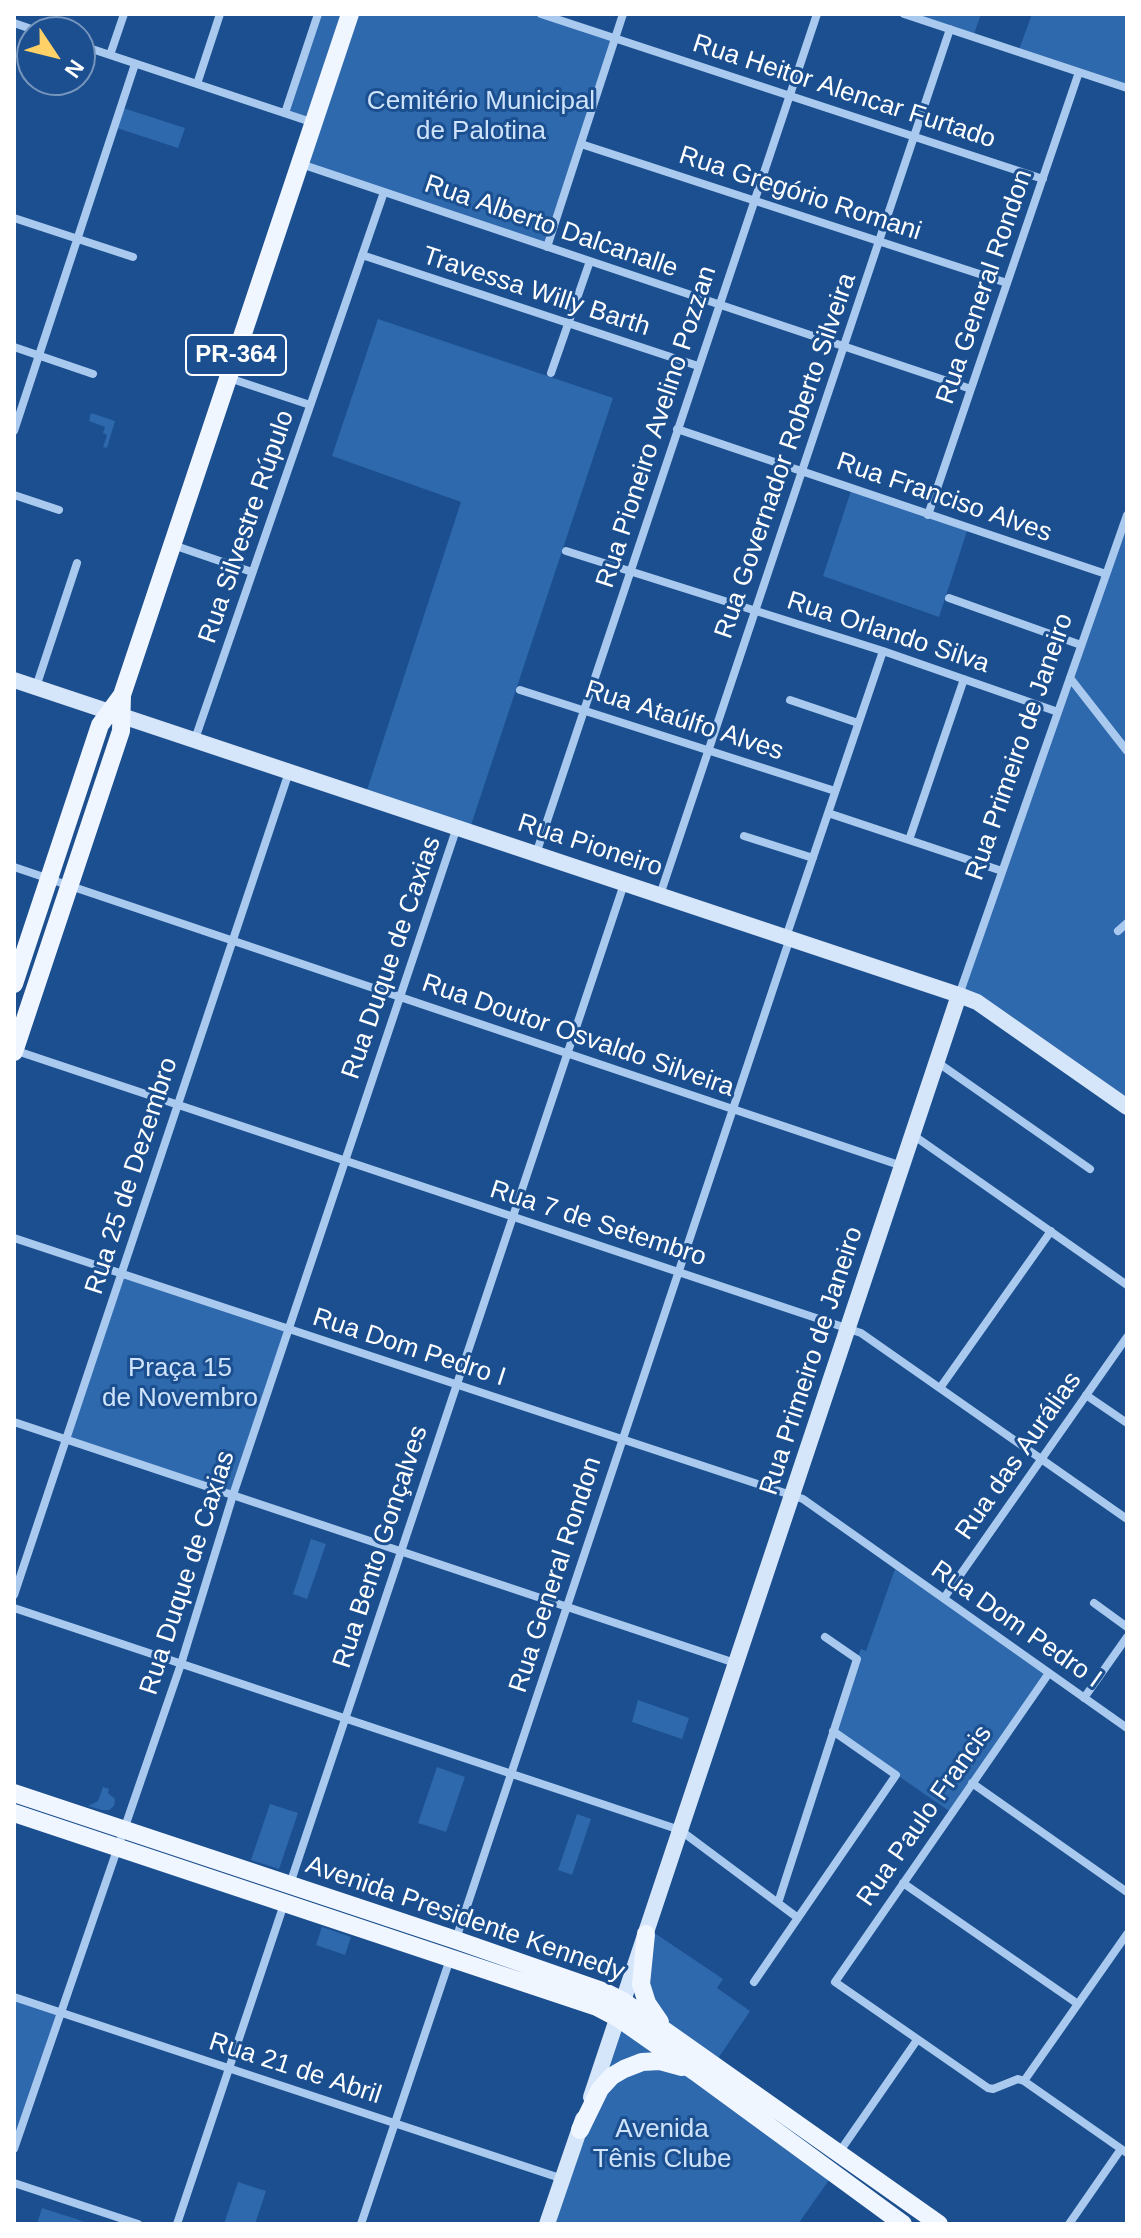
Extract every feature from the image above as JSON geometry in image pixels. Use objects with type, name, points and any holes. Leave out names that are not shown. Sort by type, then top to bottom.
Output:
[{"type":"main road","name":"PR-364","points":[[116,713],[350,14]]},
{"type":"main road","points":[[14,984],[100,725],[116,713],[121,731],[14,1051]]},
{"type":"main road","name":"Avenida Presidente Kennedy","points":[[14,1793],[121,1838],[453,1949],[597,2007],[620,2010],[699,2055],[910,2219],[939,2224]]},
{"type":"main road","name":"Avenida Presidente Kennedy","points":[[14,1813],[121,1838]]},
{"type":"main road","points":[[646,1934],[641,1984],[647,2003],[660,2021],[699,2055]]},
{"type":"main road","name":"Avenida Presidente Kennedy","points":[[620,2010],[698,2074],[833,2161]]},
{"type":"main road","points":[[580,2130],[600,2089],[624,2069],[642,2062],[660,2061],[698,2074]]},
{"type":"street","points":[[110,55],[124,14]]},
{"type":"street","points":[[197,84],[220,14]]},
{"type":"street","points":[[285,113],[318,14]]},
{"type":"street","name":"Rua Heitor Alencar Furtado","points":[[541,14],[1043,179]]},
{"type":"street","points":[[547,247],[623,14]]},
{"type":"street","name":"Rua Pioneiro Avelino Pozzan","points":[[536,854],[817,14]]},
{"type":"street","points":[[904,14],[1127,88]]},
{"type":"street","name":"Rua Governador Roberto Silveira","points":[[660,895],[950,29]]},
{"type":"street","points":[[96,50],[314,123]]},
{"type":"street","points":[[14,431],[135,64]]},
{"type":"street","name":"Rua General Rondon","points":[[928,515],[1079,72]]},
{"type":"street","name":"Rua Gregório Romani","points":[[581,144],[1007,283]]},
{"type":"street","name":"Rua Alberto Dalcanalle","points":[[301,164],[971,389]]},
{"type":"street","name":"Rua Silvestre Rúpulo","points":[[195,740],[384,192]]},
{"type":"street","points":[[14,218],[133,257]]},
{"type":"street","name":"Travessa Willy Barth","points":[[362,255],[698,366]]},
{"type":"street","points":[[551,373],[590,261]]},
{"type":"street","points":[[14,347],[93,374]]},
{"type":"street","points":[[229,378],[310,405]]},
{"type":"street","name":"Rua Franciso Alves","points":[[677,429],[1106,574]]},
{"type":"street","points":[[14,495],[59,510]]},
{"type":"street","name":"Rua Primeiro de Janeiro","points":[[547,2224],[736,1663],[798,1497],[848,1328],[959,995],[1127,515]]},
{"type":"street","points":[[172,545],[252,572]]},
{"type":"street","name":"Rua Orlando Silva","points":[[566,551],[883,651],[1058,712]]},
{"type":"street","points":[[36,687],[77,563]]},
{"type":"street","points":[[949,598],[1081,645]]},
{"type":"street","name":"Rua General Rondon","points":[[361,2224],[883,651]]},
{"type":"street","points":[[1070,678],[1127,751]]},
{"type":"street","points":[[909,840],[964,679]]},
{"type":"street","name":"Rua Pioneiro","points":[[14,680],[959,995],[977,1002],[1127,1107]]},
{"type":"street","name":"Rua Ataúlfo Alves","points":[[520,690],[835,791]]},
{"type":"street","points":[[790,700],[858,723]]},
{"type":"street","name":"Rua 25 de Dezembro","points":[[14,1595],[289,771]]},
{"type":"street","points":[[828,813],[1002,871]]},
{"type":"street","name":"Rua Duque de Caxias","points":[[14,2149],[181,1664],[233,1495],[457,827]]},
{"type":"street","points":[[744,836],[813,858]]},
{"type":"street","name":"Rua Doutor Osvaldo Silveira","points":[[14,867],[902,1166]]},
{"type":"street","name":"Rua Bento Gonçalves","points":[[177,2224],[624,883]]},
{"type":"street","points":[[1118,931],[1127,923]]},
{"type":"street","name":"Rua 7 de Setembro","points":[[14,1051],[861,1333],[1127,1519]]},
{"type":"street","points":[[937,1062],[1090,1169]]},
{"type":"street","points":[[913,1134],[1127,1285]]},
{"type":"street","points":[[940,1388],[1051,1231]]},
{"type":"street","name":"Rua Dom Pedro I","points":[[14,1238],[798,1497],[1127,1728]]},
{"type":"street","name":"Rua das Aurálias","points":[[944,1598],[1127,1337]]},
{"type":"street","points":[[1086,1395],[1127,1423]]},
{"type":"street","points":[[14,1422],[736,1663]]},
{"type":"street","points":[[1094,1603],[1127,1627]]},
{"type":"street","points":[[14,1608],[680,1830],[798,1918]]},
{"type":"street","points":[[778,1903],[857,1659],[825,1637]]},
{"type":"street","points":[[1084,1698],[1127,1637]]},
{"type":"street","name":"Rua Paulo Francis","points":[[917,2040],[835,1982],[1049,1673]]},
{"type":"street","points":[[754,1982],[896,1775],[833,1731]]},
{"type":"street","points":[[972,1783],[1127,1892]]},
{"type":"street","points":[[903,1883],[1078,2004]]},
{"type":"street","points":[[1024,2081],[1078,2004],[1124,1946],[1127,1934]]},
{"type":"street","name":"Rua 21 de Abril","points":[[14,1997],[563,2179]]},
{"type":"street","points":[[833,2161],[917,2040],[988,2088],[993,2089],[1016,2079],[1024,2081],[1124,2151],[1069,2224]]},
{"type":"street","points":[[14,2183],[138,2224]]},
{"type":"green space","name":"Cemitério Municipal de Palotina","points":[[318,14],[541,14],[615,38],[547,247],[301,164],[314,123],[285,113]]},
{"type":"green space","points":[[916,14],[981,14],[973,37]]},
{"type":"green space","points":[[1032,14],[1127,14],[1127,78],[1124,87],[1018,52]]},
{"type":"green space","points":[[120,107],[185,128],[178,148],[114,127]]},
{"type":"green space","points":[[378,319],[613,398],[469,831],[365,796],[461,502],[332,456]]},
{"type":"green space","points":[[91,413],[115,421],[107,448],[103,447],[107,435],[103,433],[105,427],[89,421]]},
{"type":"green space","points":[[852,488],[968,528],[939,617],[823,576]]},
{"type":"green space","points":[[1127,515],[1127,1094],[1119,1102],[959,995]]},
{"type":"green space","name":"Praça 15 de Novembro","points":[[121,1273],[289,1329],[233,1495],[66,1439]]},
{"type":"green space","points":[[311,1539],[326,1544],[307,1599],[293,1594]]},
{"type":"green space","points":[[895,1569],[1049,1673],[952,1813],[833,1731],[857,1659],[861,1649],[866,1651]]},
{"type":"green space","points":[[638,1700],[689,1718],[682,1739],[632,1722]]},
{"type":"green space","points":[[437,1767],[465,1777],[446,1832],[418,1823]]},
{"type":"green space","points":[[103,1787],[109,1789],[108,1793],[115,1799],[114,1806],[102,1810],[88,1806],[98,1801]]},
{"type":"green space","points":[[270,1804],[298,1813],[279,1869],[251,1860]]},
{"type":"green space","points":[[577,1814],[591,1819],[572,1875],[558,1870]]},
{"type":"green space","points":[[322,1927],[351,1937],[345,1955],[316,1945]]},
{"type":"green space","points":[[650,1930],[723,1979],[717,1988],[750,2011],[715,2063],[662,2019],[648,1995]]},
{"type":"green space","points":[[14,1997],[62,2013],[14,2149]]},
{"type":"green space","points":[[619,2023],[672,2060],[598,2085]]},
{"type":"green space","name":"Avenida Tênis Clube","points":[[678,2065],[834,2173],[798,2224],[547,2224],[580,2130],[624,2069]]},
{"type":"green space","points":[[238,2182],[266,2191],[255,2224],[224,2224]]},
{"type":"green space","points":[[42,2208],[70,2217],[91,2224],[37,2224]]}]
